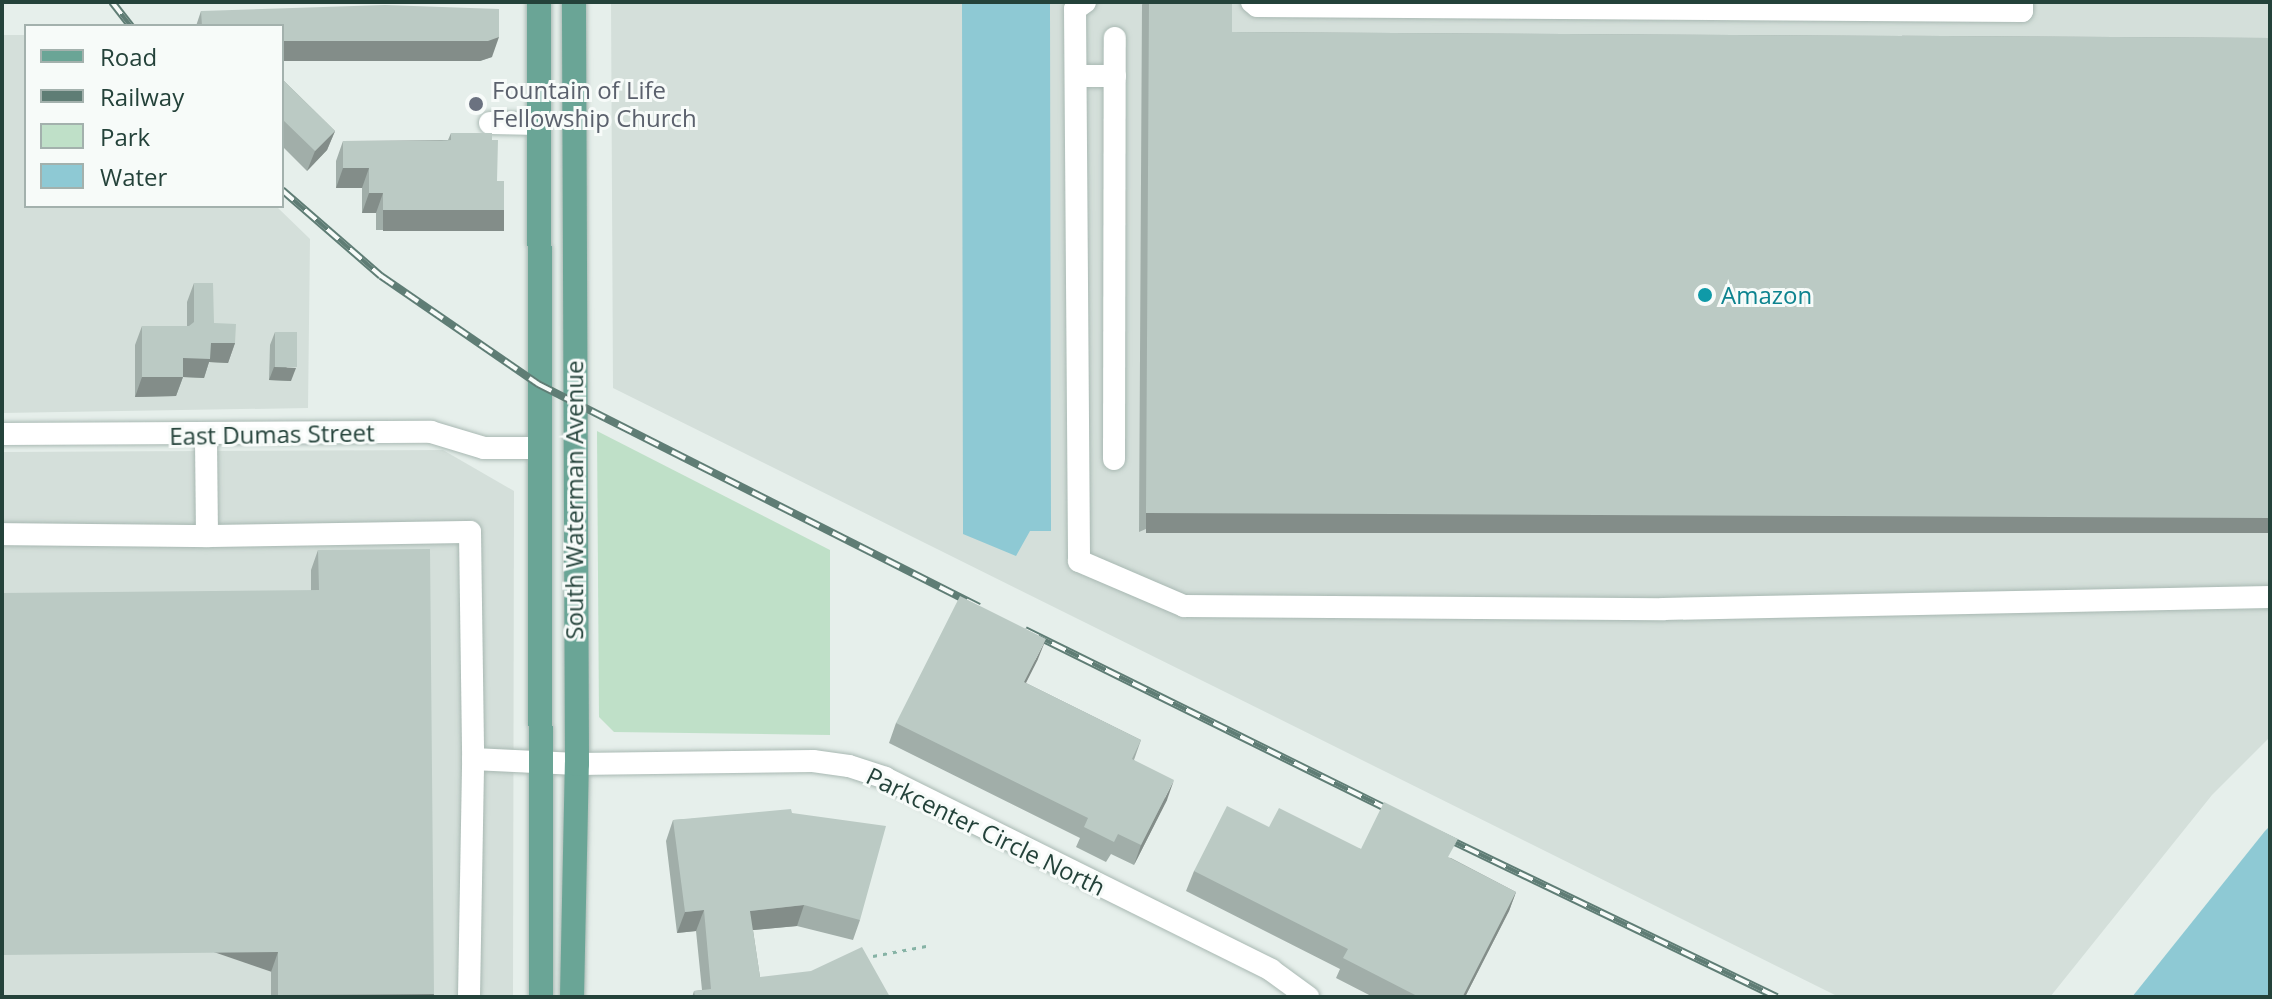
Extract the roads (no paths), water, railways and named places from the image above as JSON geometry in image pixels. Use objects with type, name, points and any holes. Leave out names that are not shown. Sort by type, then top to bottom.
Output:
[{"type":"main road","name":"South Waterman Avenue","points":[[539,2],[541,997]]},
{"type":"main road","name":"South Waterman Avenue","points":[[572,997],[577,764],[574,2]]},
{"type":"street","points":[[1085,2],[1075,9],[1079,561],[1184,606],[1663,609],[2270,597]]},
{"type":"street","points":[[1252,2],[1257,6],[1827,6],[2022,11],[2022,2]]},
{"type":"street","points":[[1114,459],[1115,38]]},
{"type":"street","points":[[1076,76],[1115,76]]},
{"type":"street","points":[[490,123],[540,124]]},
{"type":"street","points":[[1077,309],[1115,310]]},
{"type":"street","name":"East Dumas Street","points":[[2,434],[431,432],[484,448],[539,448]]},
{"type":"street","points":[[206,435],[207,536]]},
{"type":"street","points":[[2,534],[207,536],[470,532],[473,759],[469,997]]},
{"type":"street","name":"Parkcenter Circle North","points":[[473,759],[577,764],[813,761],[849,766],[885,778],[1271,970],[1308,997]]},
{"type":"water","points":[[962,2],[1050,2],[1051,531],[1030,531],[1016,556],[963,534]]},
{"type":"water","points":[[2270,826],[2270,997],[2132,997],[2265,831]]},
{"type":"railway","points":[[112,2],[129,24]]},
{"type":"railway","points":[[284,192],[381,276],[538,384],[979,607]]},
{"type":"railway","points":[[1025,630],[1402,816]]},
{"type":"railway","points":[[1438,834],[1777,997]]},
{"type":"place","name":"Fountain of Life Fellowship Church","points":[[476,104]]},
{"type":"place","name":"Amazon","points":[[1705,295]]}]
